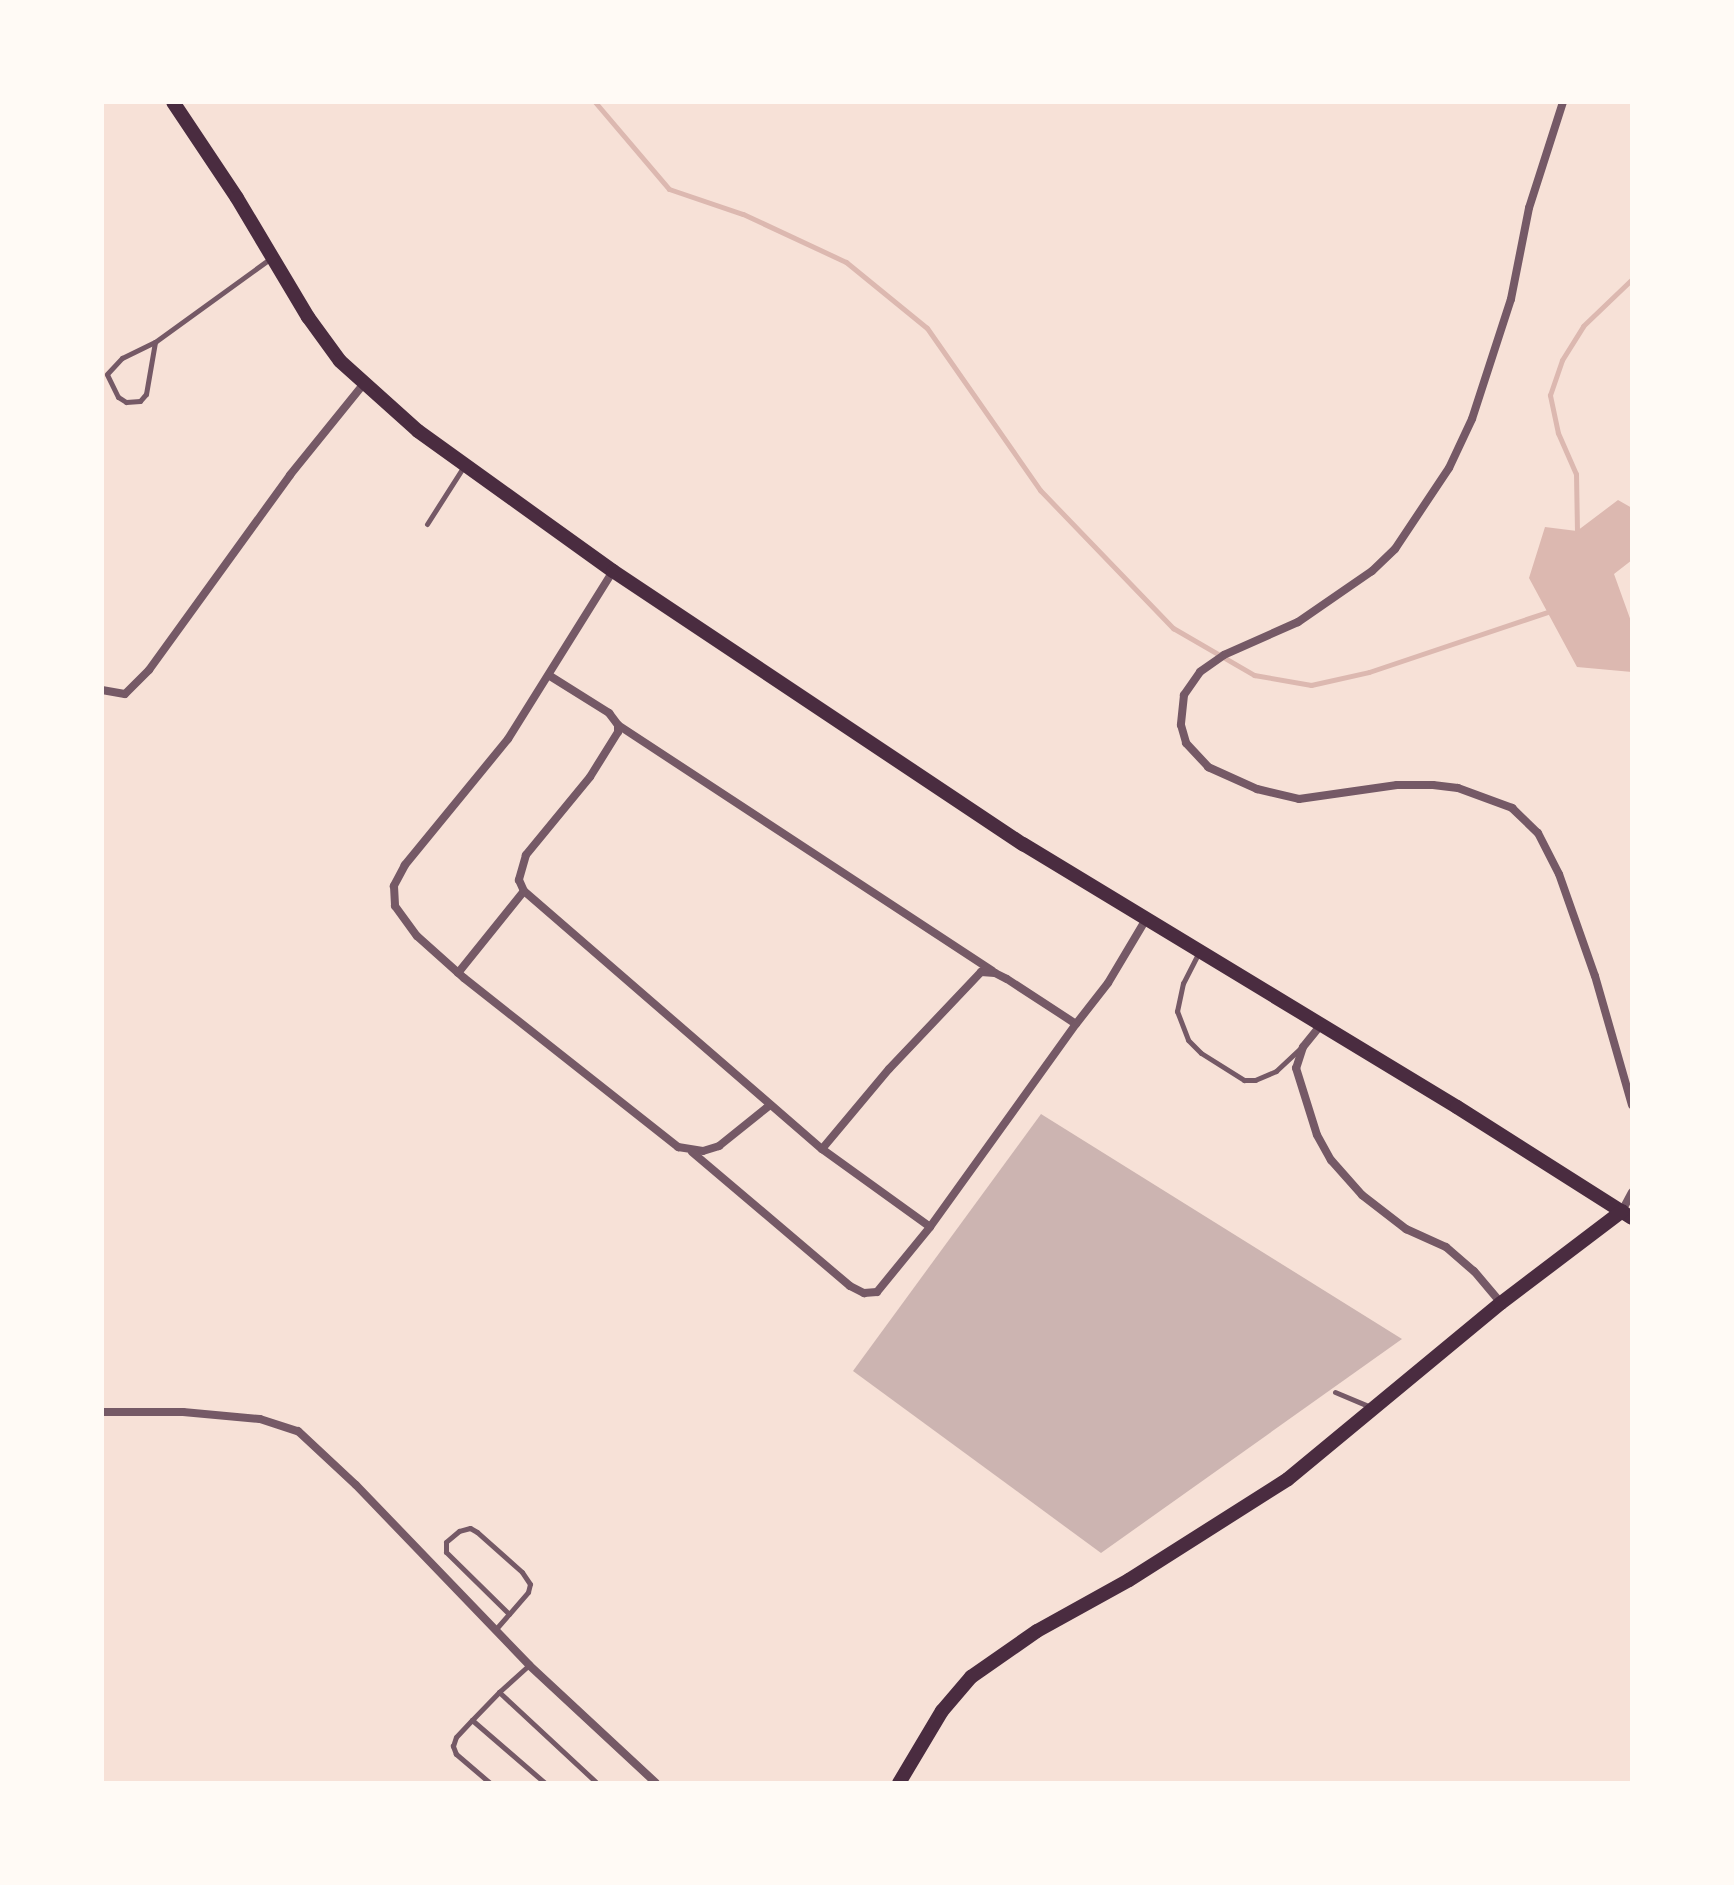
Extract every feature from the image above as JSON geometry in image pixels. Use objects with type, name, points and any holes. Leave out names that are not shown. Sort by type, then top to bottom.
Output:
[{"type":"main road","points":[[173,102],[308,317],[363,385],[464,465],[613,571],[1023,844],[1145,921],[1457,1107],[1627,1215],[1501,1303],[1288,1479],[1129,1580],[1037,1631],[971,1677],[942,1711],[899,1783]]},
{"type":"street","points":[[1563,102],[1529,208],[1511,299],[1472,419],[1449,468],[1395,549],[1372,571],[1298,622],[1224,655],[1200,672],[1184,695],[1181,725],[1186,743],[1208,767],[1257,789],[1299,799],[1397,785],[1433,785],[1458,788],[1512,808],[1538,833],[1564,886],[1595,976],[1632,1105]]},
{"type":"street","points":[[102,690],[125,694],[149,670],[290,475],[363,385]]},
{"type":"street","points":[[613,571],[508,739],[405,865],[394,886],[395,906],[405,923],[458,973],[662,1137],[691,1151],[850,1286],[864,1293],[877,1292],[930,1227],[1108,983],[1145,921]]},
{"type":"street","points":[[550,676],[609,713],[618,725],[1076,1024]]},
{"type":"street","points":[[618,725],[617,739],[611,748],[526,855],[519,880],[524,891],[822,1149],[930,1227]]},
{"type":"street","points":[[458,973],[524,891]]},
{"type":"street","points":[[822,1149],[968,984],[981,972],[995,973]]},
{"type":"street","points":[[1320,1026],[1303,1047],[1296,1068],[1317,1135],[1331,1160],[1362,1195],[1406,1229],[1446,1247],[1474,1271],[1501,1303]]},
{"type":"street","points":[[691,1151],[719,1146],[770,1105]]},
{"type":"street","points":[[1627,1215],[1632,1192]]},
{"type":"street","points":[[102,1412],[183,1412],[260,1419],[298,1431],[356,1485],[529,1665],[656,1783]]},
{"type":"lane","points":[[155,342],[146,394],[140,401],[126,402],[118,397],[107,374],[122,358],[155,342],[272,257]]},
{"type":"lane","points":[[427,524],[464,465]]},
{"type":"lane","points":[[1199,952],[1183,983],[1177,1011],[1188,1040],[1201,1053],[1244,1080],[1255,1080],[1276,1071],[1303,1047]]},
{"type":"lane","points":[[1335,1392],[1374,1408]]},
{"type":"lane","points":[[495,1630],[509,1614],[528,1592],[530,1584],[522,1572],[477,1532],[470,1528],[459,1531],[446,1542],[446,1552],[509,1614]]},
{"type":"lane","points":[[490,1783],[456,1754],[453,1746],[456,1737],[529,1665]]},
{"type":"lane","points":[[499,1692],[597,1783]]},
{"type":"lane","points":[[472,1720],[545,1783]]},
{"type":"shaded area","points":[[1618,500],[1632,508],[1632,560],[1614,574],[1632,624],[1632,672],[1577,667],[1529,578],[1545,527],[1577,531]]},
{"type":"building","points":[[1041,1114],[1402,1339],[1101,1553],[853,1371]]},
{"type":"waterway","points":[[595,102],[669,189],[743,214],[846,262],[927,328],[1040,490],[1173,628],[1254,675],[1311,685],[1369,672],[1547,612]]},
{"type":"waterway","points":[[1577,531],[1576,474],[1558,433],[1550,395],[1562,360],[1583,326],[1632,279]]}]
